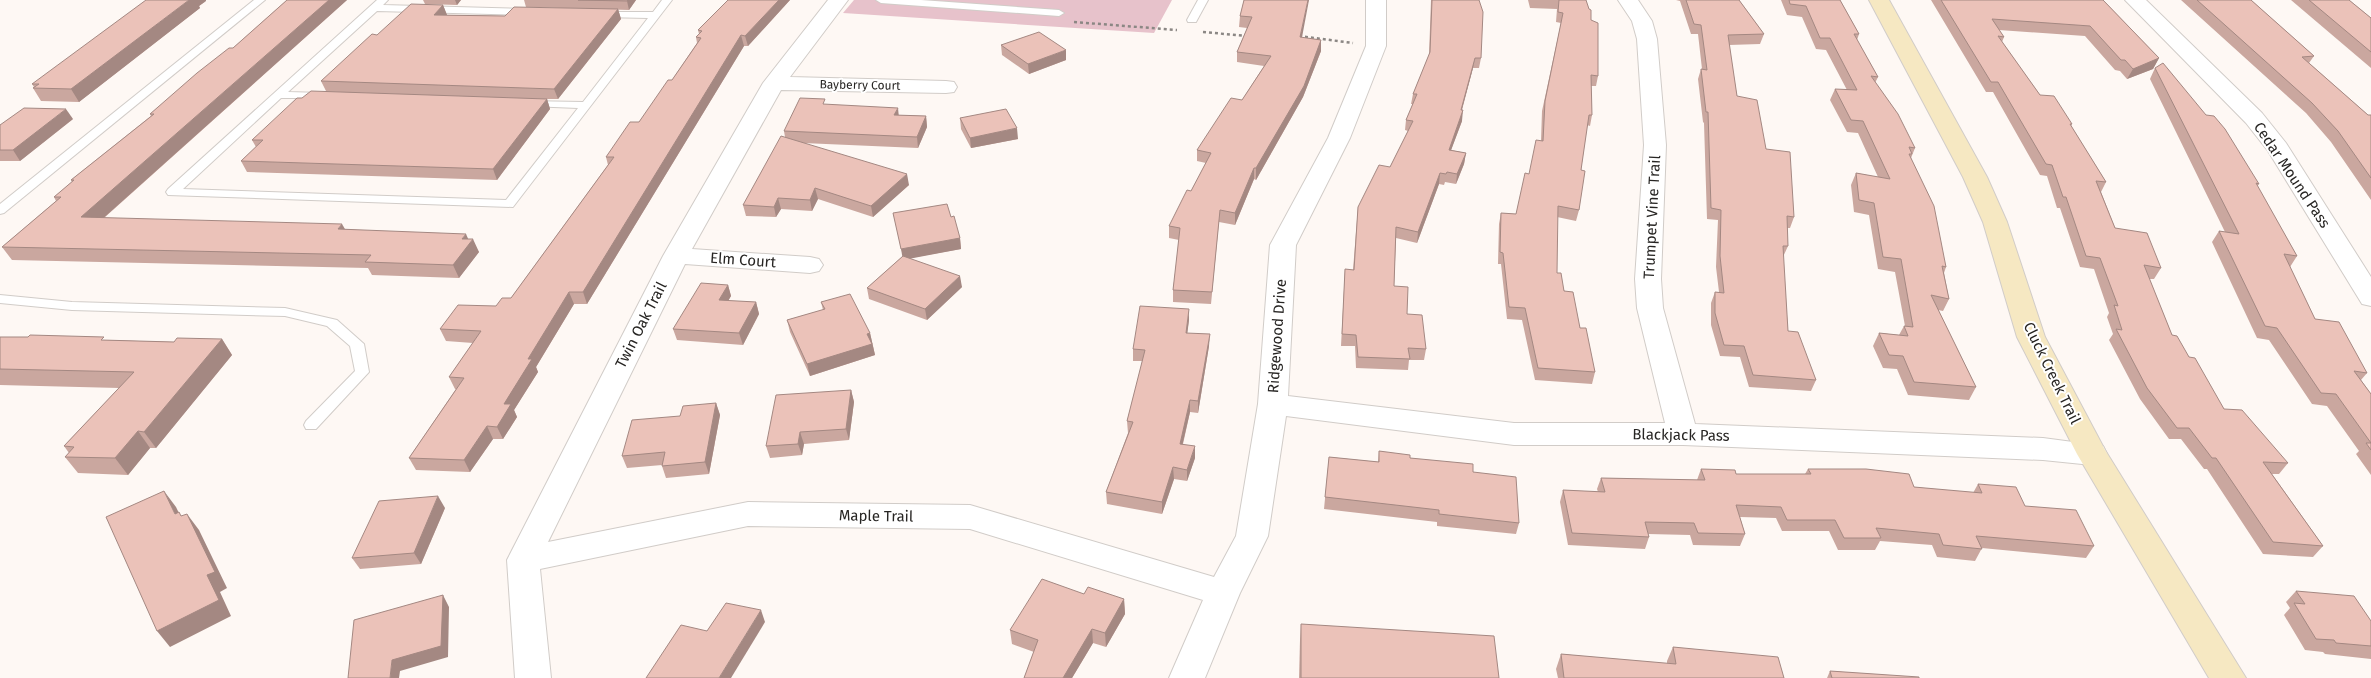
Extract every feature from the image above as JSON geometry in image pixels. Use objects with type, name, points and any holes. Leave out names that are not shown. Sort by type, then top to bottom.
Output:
[{"type":"street","name":"Twin Oak Trail","points":[[523,560],[676,256],[774,83],[838,0]]},
{"type":"street","name":"Ridgewood Drive","points":[[1187,678],[1223,593],[1252,536],[1273,404],[1283,244],[1339,138],[1376,46],[1376,0]]},
{"type":"street","name":"Trumpet Vine Trail","points":[[1628,0],[1642,21],[1647,38],[1655,145],[1648,278],[1650,308],[1683,434]]},
{"type":"street","name":"Cluck Creek Trail","points":[[1879,0],[1975,177],[1995,222],[2032,337],[2092,454],[2228,678]]},
{"type":"street","name":"Cedar Mound Pass","points":[[2135,0],[2228,89],[2278,148],[2371,298]]},
{"type":"street","name":"Bayberry Court","points":[[774,83],[946,87]]},
{"type":"street","name":"Elm Court","points":[[676,256],[810,264]]},
{"type":"street","name":"Blackjack Pass","points":[[1273,404],[1514,434],[1683,434],[2034,449],[2092,454]]},
{"type":"street","name":"Maple Trail","points":[[523,560],[748,514],[970,517],[1223,593]]},
{"type":"street","points":[[523,560],[533,678]]},
{"type":"lane","points":[[0,210],[260,0]]},
{"type":"lane","points":[[383,0],[172,192],[509,204],[667,0]]},
{"type":"lane","points":[[881,0],[1059,13]]},
{"type":"lane","points":[[1192,20],[1203,0]]},
{"type":"lane","points":[[374,8],[539,12]]},
{"type":"lane","points":[[587,13],[655,15]]},
{"type":"lane","points":[[279,95],[338,97]]},
{"type":"lane","points":[[516,102],[586,105]]},
{"type":"lane","points":[[0,299],[72,306],[285,312],[332,323],[357,344],[362,372],[311,425]]},
{"type":"path","points":[[1072,22],[1181,30]]},
{"type":"path","points":[[1198,32],[1254,36]]},
{"type":"path","points":[[1294,37],[1376,46]]},
{"type":"shaded area","points":[[854,0],[1172,0],[1154,33],[843,13]]},
{"type":"building","points":[[146,0],[189,0],[71,89],[33,88],[39,84],[32,84]]},
{"type":"building","points":[[287,0],[329,0],[81,217],[342,224],[338,229],[466,234],[462,239],[473,239],[453,265],[365,262],[371,255],[2,247],[61,197],[54,197],[74,180],[71,180],[154,114],[150,114],[197,73],[229,48],[233,48]]},
{"type":"building","points":[[578,0],[628,0],[627,1]]},
{"type":"building","points":[[728,0],[779,0],[745,36],[741,35],[583,292],[569,292],[528,359],[532,359],[504,404],[511,404],[497,427],[487,426],[464,460],[409,458],[464,378],[449,377],[481,331],[440,329],[458,305],[496,306],[502,298],[511,298],[614,157],[606,157],[630,122],[639,122],[668,80],[672,80],[701,38],[696,37],[702,31],[698,30]]},
{"type":"building","points":[[1244,0],[1308,0],[1300,37],[1321,40],[1304,86],[1256,168],[1254,168],[1235,213],[1220,210],[1212,292],[1173,290],[1180,228],[1169,226],[1187,190],[1191,191],[1211,153],[1197,150],[1231,98],[1242,100],[1271,56],[1237,52],[1252,17],[1240,16]]},
{"type":"building","points":[[1432,0],[1479,0],[1483,12],[1481,58],[1475,58],[1461,110],[1463,110],[1449,150],[1466,153],[1457,174],[1440,173],[1418,232],[1396,227],[1394,286],[1408,287],[1407,314],[1422,315],[1426,349],[1408,348],[1410,359],[1358,357],[1356,335],[1342,334],[1345,269],[1354,270],[1358,207],[1379,165],[1390,167],[1413,121],[1406,120],[1417,94],[1413,94],[1430,52]]},
{"type":"building","points":[[1559,0],[1586,0],[1591,10],[1591,20],[1598,23],[1598,76],[1591,75],[1592,115],[1589,115],[1581,170],[1585,171],[1579,210],[1558,206],[1557,273],[1561,273],[1564,291],[1573,292],[1580,328],[1586,328],[1595,372],[1538,368],[1525,308],[1509,307],[1503,253],[1500,252],[1501,213],[1516,214],[1525,173],[1529,174],[1536,140],[1543,141],[1545,101],[1563,13],[1558,12]]},
{"type":"building","points":[[1686,0],[1739,0],[1764,34],[1728,35],[1737,96],[1757,100],[1766,149],[1790,152],[1794,217],[1787,216],[1788,246],[1783,246],[1788,331],[1798,332],[1816,380],[1753,375],[1744,346],[1724,345],[1715,313],[1715,292],[1724,293],[1720,256],[1721,210],[1711,208],[1708,112],[1706,112],[1701,69],[1707,70],[1701,25],[1694,24]]},
{"type":"building","points":[[1789,0],[1840,0],[1859,34],[1854,34],[1878,77],[1871,76],[1898,114],[1915,148],[1909,147],[1912,154],[1909,154],[1934,206],[1946,267],[1942,266],[1949,299],[1931,295],[1976,387],[1914,382],[1903,356],[1889,355],[1879,333],[1908,336],[1904,326],[1913,327],[1901,259],[1883,257],[1874,203],[1859,200],[1856,173],[1890,179],[1863,121],[1851,120],[1835,89],[1857,90],[1830,38],[1820,38],[1806,6],[1790,4]]},
{"type":"building","points":[[1941,0],[2103,0],[2159,58],[2133,69],[2125,60],[2121,60],[2090,26],[1992,19],[2004,37],[1998,36],[2040,95],[2054,96],[2072,124],[2070,124],[2106,182],[2096,181],[2115,228],[2147,233],[2161,268],[2144,265],[2172,335],[2177,336],[2189,357],[2195,358],[2224,409],[2242,410],[2288,463],[2263,462],[2323,546],[2273,542],[2216,458],[2212,458],[2189,428],[2177,428],[2147,388],[2116,329],[2122,330],[2114,305],[2118,306],[2100,258],[2086,256],[2066,197],[2063,197],[2052,165],[2046,164],[1998,82],[1991,82]]},
{"type":"building","points":[[2197,0],[2251,0],[2314,56],[2302,57],[2368,115],[2371,115],[2371,178],[2338,131],[2312,103]]},
{"type":"building","points":[[2309,0],[2349,0],[2371,18],[2371,52]]},
{"type":"building","points":[[411,4],[443,5],[434,15],[505,16],[514,7],[618,9],[554,89],[321,81],[372,34],[377,35]]},
{"type":"building","points":[[1039,32],[1066,50],[1028,64],[1001,45]]},
{"type":"building","points":[[2163,63],[2206,115],[2214,116],[2225,129],[2259,184],[2256,183],[2297,256],[2284,254],[2315,319],[2339,322],[2367,373],[2354,371],[2371,394],[2371,443],[2336,394],[2321,393],[2277,328],[2265,326],[2219,231],[2239,234],[2155,68]]},
{"type":"building","points":[[311,91],[547,99],[493,169],[241,161],[263,140],[252,140],[297,98],[302,98]]},
{"type":"building","points":[[800,98],[825,99],[823,104],[898,108],[894,115],[926,116],[917,137],[784,131]]},
{"type":"building","points":[[24,108],[66,109],[13,150],[0,150],[0,125]]},
{"type":"building","points":[[1006,109],[1017,128],[970,138],[960,118]]},
{"type":"building","points":[[781,136],[907,174],[871,206],[815,188],[810,200],[778,198],[774,207],[743,205]]},
{"type":"building","points":[[947,204],[951,217],[954,216],[960,238],[901,249],[893,213]]},
{"type":"building","points":[[903,256],[960,276],[925,309],[867,288]]},
{"type":"building","points":[[701,283],[728,285],[719,300],[756,302],[739,333],[673,329]]},
{"type":"building","points":[[850,294],[870,333],[867,334],[872,344],[807,364],[787,320],[825,309],[821,302]]},
{"type":"building","points":[[1140,306],[1189,309],[1186,333],[1210,334],[1198,401],[1190,400],[1180,444],[1195,446],[1187,470],[1173,467],[1162,502],[1106,492],[1133,422],[1127,421],[1145,350],[1133,349]]},
{"type":"building","points":[[30,335],[104,337],[101,340],[174,342],[177,338],[222,339],[144,432],[138,431],[115,458],[65,457],[74,447],[64,446],[134,372],[0,369],[0,337],[28,337]]},
{"type":"building","points":[[851,390],[846,429],[800,432],[798,444],[766,446],[776,395]]},
{"type":"building","points":[[716,403],[705,462],[662,466],[665,452],[622,456],[632,420],[680,416],[683,406]]},
{"type":"building","points":[[2366,443],[2371,443],[2371,450]]},
{"type":"building","points":[[1379,451],[1410,455],[1410,458],[1473,464],[1473,472],[1516,477],[1519,523],[1439,514],[1439,510],[1325,497],[1329,457],[1379,462]]},
{"type":"building","points":[[1701,469],[1735,470],[1736,474],[1811,474],[1808,469],[1866,469],[1909,474],[1914,487],[1982,493],[1978,484],[2016,487],[2025,506],[2076,510],[2094,546],[1976,536],[1982,549],[1943,545],[1939,534],[1876,528],[1881,538],[1844,538],[1835,520],[1787,520],[1781,507],[1736,505],[1745,534],[1698,533],[1694,523],[1645,522],[1649,537],[1572,533],[1563,490],[1605,492],[1601,478],[1705,480]]},
{"type":"building","points":[[164,491],[175,514],[179,512],[181,516],[187,514],[215,572],[207,575],[219,600],[157,631],[106,517]]},
{"type":"building","points":[[438,496],[414,553],[352,558],[379,501]]},
{"type":"building","points":[[1042,579],[1084,594],[1088,587],[1124,599],[1105,633],[1092,629],[1063,678],[1024,678],[1038,640],[1010,630]]},
{"type":"building","points":[[2296,591],[2354,596],[2371,621],[2371,646],[2316,639],[2294,603],[2305,604]]},
{"type":"building","points":[[443,595],[441,646],[392,660],[390,678],[348,678],[354,620]]},
{"type":"building","points":[[726,603],[761,610],[719,678],[646,678],[681,625],[707,631]]},
{"type":"building","points":[[1301,624],[1494,636],[1499,678],[1301,678]]},
{"type":"building","points":[[1673,647],[1778,657],[1784,678],[1564,678],[1561,654],[1676,664]]},
{"type":"building","points":[[1830,671],[1919,677],[1919,678],[1832,678]]}]
